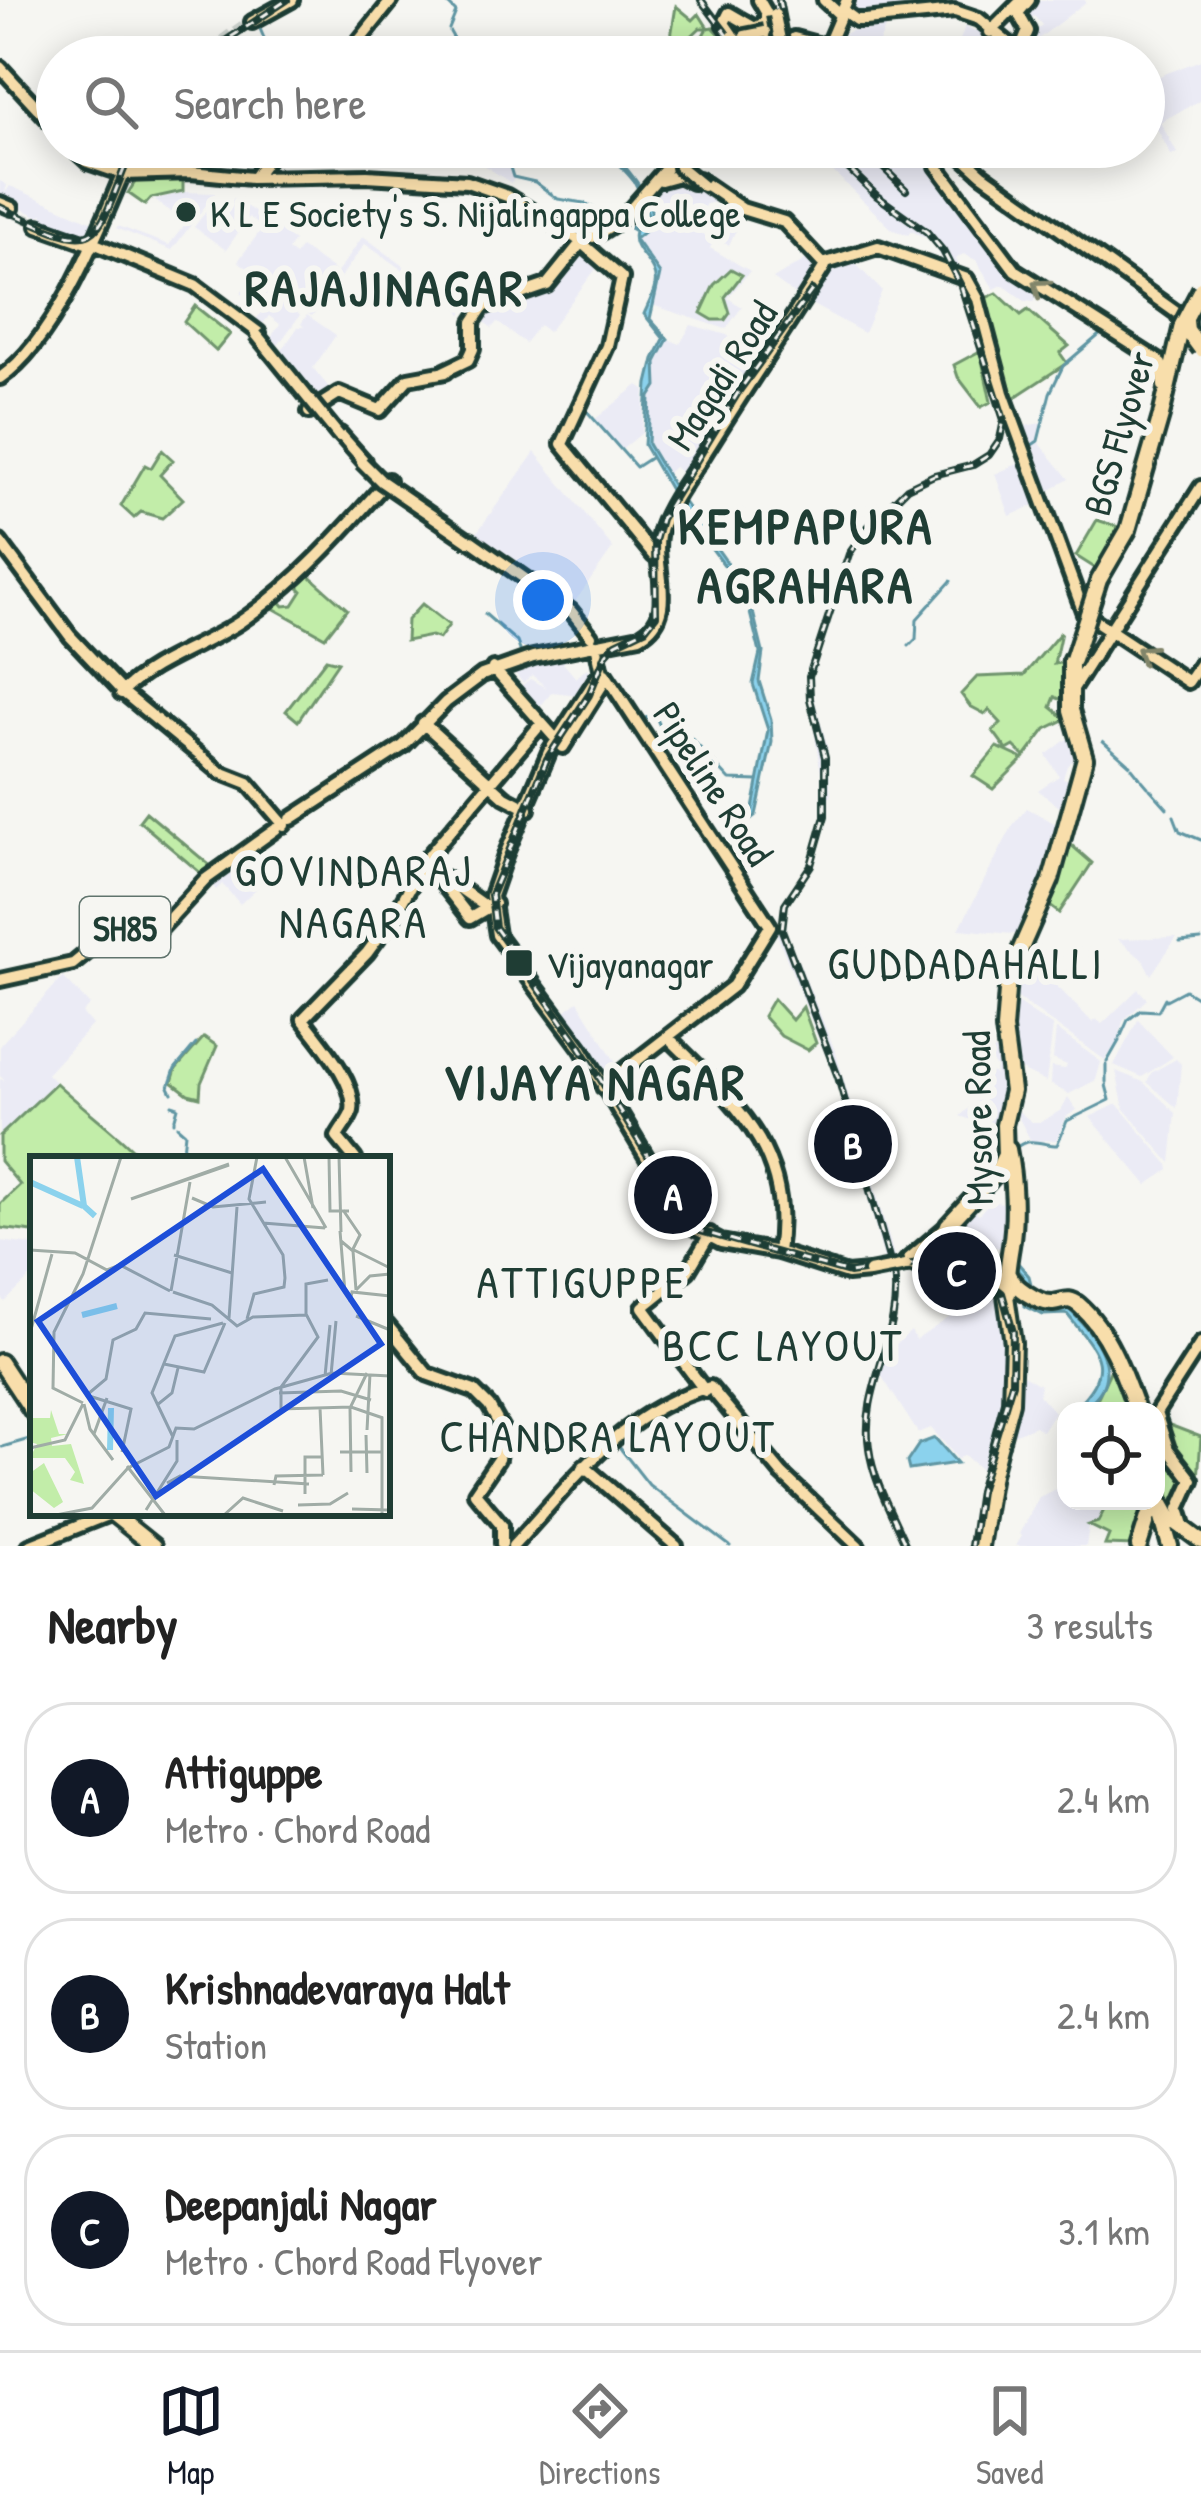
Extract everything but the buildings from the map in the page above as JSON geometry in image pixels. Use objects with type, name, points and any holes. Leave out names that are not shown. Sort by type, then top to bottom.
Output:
[{"type":"highway","name":"BGS Flyover","points":[[1072,664],[1099,580],[1128,530],[1182,323],[1201,287]]},
{"type":"highway","name":"BGS Flyover","points":[[1072,664],[1098,579],[1126,531],[1180,324],[1201,287]]},
{"type":"highway","points":[[1182,323],[1201,351]]},
{"type":"highway","name":"Mysore Road","points":[[983,1545],[993,1474],[1014,1402],[1016,1355],[1002,1273],[1007,1120],[1015,1089],[1008,1017],[1011,979],[1054,880],[1088,764],[1073,709],[1072,664]]},
{"type":"highway","name":"Mysore Road","points":[[1007,1157],[1004,1125],[1012,1091],[1004,1029],[1008,978],[1051,880],[1084,765],[1083,743],[1070,710],[1072,664]]},
{"type":"highway","points":[[1007,1157],[948,1225],[943,1239],[949,1266],[1002,1273],[1048,1306],[1068,1302],[1077,1308],[1106,1344],[1132,1402]]},
{"type":"highway","points":[[0,1366],[30,1411]]},
{"type":"highway","points":[[1141,1546],[1151,1510]]},
{"type":"highway","points":[[1159,1510],[1169,1546]]},
{"type":"highway","points":[[1164,1510],[1199,1542]]},
{"type":"highway","points":[[118,1516],[156,1546]]},
{"type":"highway","points":[[983,1545],[987,1519]]},
{"type":"highway","points":[[1141,1546],[1151,1540],[1169,1546],[1199,1542]]},
{"type":"main road","points":[[259,17],[292,0]]},
{"type":"main road","points":[[363,36],[392,0]]},
{"type":"main road","points":[[758,36],[763,0]]},
{"type":"main road","points":[[760,36],[767,19],[763,0]]},
{"type":"main road","points":[[991,31],[1018,1]]},
{"type":"main road","points":[[1018,1],[1018,18],[1028,31],[1024,36]]},
{"type":"main road","points":[[841,5],[864,23],[936,15]]},
{"type":"main road","points":[[841,5],[856,20],[902,15],[966,17],[996,36]]},
{"type":"main road","points":[[832,36],[841,5]]},
{"type":"main road","points":[[0,69],[36,106]]},
{"type":"main road","points":[[108,168],[467,179],[508,194],[587,240],[622,278],[608,346],[562,444],[656,555]]},
{"type":"main road","points":[[0,377],[36,337],[94,244],[124,168]]},
{"type":"main road","points":[[256,176],[262,168]]},
{"type":"main road","points":[[545,285],[565,254],[621,223],[670,168]]},
{"type":"main road","points":[[681,168],[729,204]]},
{"type":"main road","points":[[686,168],[742,209],[784,222],[825,263]]},
{"type":"main road","points":[[939,168],[1015,270],[1171,368]]},
{"type":"main road","points":[[975,168],[1182,323],[1126,527],[1100,572],[1085,614]]},
{"type":"main road","points":[[122,172],[466,182],[506,196],[587,240]]},
{"type":"main road","points":[[658,179],[683,176],[729,204],[783,224],[825,263]]},
{"type":"main road","points":[[40,223],[195,285],[254,330],[381,481],[577,619],[595,644],[597,670],[586,699]]},
{"type":"main road","points":[[314,409],[339,393],[380,410],[408,379],[459,367],[470,357],[475,319],[484,305],[545,285],[587,240]]},
{"type":"main road","points":[[825,263],[870,248],[887,248],[960,274],[976,297],[1011,420],[1085,614],[1188,682],[1201,663]]},
{"type":"main road","name":"Magadi Road","points":[[283,824],[387,759],[442,702],[494,669],[547,651],[638,632],[655,618],[655,533],[749,375],[799,309],[825,263]]},
{"type":"main road","points":[[976,297],[996,371],[1085,614]]},
{"type":"main road","name":"BGS Flyover","points":[[1140,350],[1163,367],[1165,393]]},
{"type":"main road","points":[[1072,664],[1070,647],[1130,527],[1171,368]]},
{"type":"main road","points":[[122,693],[143,674],[263,605],[388,480]]},
{"type":"main road","points":[[1074,687],[1201,487]]},
{"type":"main road","points":[[0,543],[64,631],[122,693],[217,772],[246,784],[283,824]]},
{"type":"main road","points":[[529,581],[579,626]]},
{"type":"main road","name":"Pipeline Road","points":[[595,644],[604,678],[635,715],[770,926],[733,986],[669,1038]]},
{"type":"main road","points":[[494,669],[557,743]]},
{"type":"main road","points":[[490,905],[557,743],[604,678]]},
{"type":"main road","points":[[423,724],[490,784],[527,808]]},
{"type":"main road","points":[[353,1156],[337,1137],[352,1111],[347,1085],[303,1019],[372,947],[428,863],[541,724]]},
{"type":"main road","points":[[428,863],[470,918],[490,905],[518,843],[527,808]]},
{"type":"main road","name":"SH85","points":[[0,979],[75,962],[100,939],[124,927],[160,927],[201,882],[283,824]]},
{"type":"main road","points":[[428,863],[490,905],[500,933],[561,1013],[707,1238],[778,1250],[849,1270],[907,1262],[949,1266]]},
{"type":"main road","points":[[605,1085],[669,1038],[737,1106],[764,1144],[783,1214],[778,1250]]},
{"type":"main road","points":[[907,1262],[948,1225]]},
{"type":"main road","points":[[707,1238],[688,1270],[643,1306],[782,1474],[858,1546]]},
{"type":"main road","points":[[390,1328],[427,1374],[474,1391],[490,1406],[502,1429],[498,1459],[475,1492],[502,1525],[507,1545]]},
{"type":"main road","points":[[1199,1542],[1179,1518],[1193,1482],[1168,1449],[1156,1414],[1201,1343]]},
{"type":"main road","points":[[585,1467],[633,1427],[706,1387]]},
{"type":"main road","points":[[507,1545],[624,1429],[706,1387]]},
{"type":"main road","points":[[585,1467],[676,1546]]},
{"type":"main road","points":[[29,1546],[106,1516]]},
{"type":"shaded area","points":[[853,0],[957,0],[953,9],[857,14],[851,8]]},
{"type":"shaded area","points":[[1032,0],[1086,2],[1042,36],[1033,33],[1042,25],[1034,16],[1026,24],[1021,17]]},
{"type":"shaded area","points":[[886,26],[882,36],[842,36]]},
{"type":"shaded area","points":[[965,26],[987,36],[961,36]]},
{"type":"shaded area","points":[[1201,60],[1201,100],[1165,119],[1165,74]]},
{"type":"shaded area","points":[[1165,131],[1177,153],[1171,155],[1165,144]]},
{"type":"shaded area","points":[[488,168],[510,168],[511,183]]},
{"type":"shaded area","points":[[830,168],[937,168],[1001,257],[1041,291],[1034,302],[1003,285],[994,289],[976,260],[963,254],[956,259],[962,272],[948,268],[931,240],[911,231],[908,235],[893,230]]},
{"type":"shaded area","points":[[686,180],[720,201],[706,204],[691,227],[710,238],[730,207],[743,215],[729,245],[715,238],[710,248],[750,271],[728,298],[742,307],[726,329],[652,305],[660,282],[655,265],[635,239],[651,226],[653,209],[645,198],[661,182]]},
{"type":"shaded area","points":[[0,181],[7,185],[5,193],[10,186],[95,223],[93,228],[84,235],[0,199]]},
{"type":"shaded area","name":"K L E Society's S. Nijalingappa College","points":[[184,192],[215,193],[172,250],[116,228],[169,245],[186,223],[154,200]]},
{"type":"shaded area","points":[[234,198],[265,219],[260,226],[249,217],[226,250],[194,227],[210,206],[222,215]]},
{"type":"shaded area","points":[[267,222],[294,241],[288,250],[295,255],[301,247],[335,271],[305,312],[238,261]]},
{"type":"shaded area","points":[[363,236],[464,310],[462,315],[365,244],[312,316],[308,314]]},
{"type":"shaded area","points":[[581,246],[602,261],[548,332],[539,325],[525,343],[497,322],[492,328],[478,317],[487,305],[528,297]]},
{"type":"shaded area","points":[[810,257],[820,264],[802,300],[773,279]]},
{"type":"shaded area","points":[[841,260],[853,261],[882,291],[864,333],[811,304],[829,269]]},
{"type":"shaded area","points":[[252,276],[261,283],[259,287],[300,315],[276,348],[269,340],[280,324],[269,316],[259,329],[254,323],[263,309],[241,293]]},
{"type":"shaded area","points":[[307,315],[336,335],[313,368],[331,390],[319,402],[280,353],[298,327],[304,327],[301,324]]},
{"type":"shaded area","points":[[691,325],[727,335],[739,346],[733,355],[753,369],[685,476],[674,467],[666,475],[648,444],[650,397],[657,386],[656,362],[668,339],[680,344]]},
{"type":"shaded area","points":[[638,385],[645,390],[642,433],[620,451],[594,420]]},
{"type":"shaded area","points":[[1041,423],[1038,441],[1069,479],[1047,492],[1019,427]]},
{"type":"shaded area","points":[[535,452],[613,548],[572,606],[473,538]]},
{"type":"shaded area","points":[[1026,460],[1043,501],[1010,516],[995,474]]},
{"type":"shaded area","points":[[831,600],[835,601],[810,683],[827,745],[831,797],[825,798],[806,683]]},
{"type":"shaded area","points":[[569,652],[571,657],[563,663],[576,678],[587,668],[594,674],[579,695],[552,692],[539,708],[520,687],[530,679],[547,688],[532,675],[523,683],[509,666]]},
{"type":"shaded area","points":[[1071,736],[1078,754],[1063,778],[1077,783],[1068,814],[1038,790],[1059,776],[1046,755]]},
{"type":"shaded area","points":[[1027,808],[1065,829],[1062,838],[1055,834],[1050,843],[1059,848],[1024,935],[959,929],[1013,825]]},
{"type":"shaded area","points":[[236,859],[258,887],[240,904],[222,884],[216,890],[208,880]]},
{"type":"shaded area","points":[[784,926],[836,1053],[896,1262],[885,1263],[829,1056],[777,935],[776,927]]},
{"type":"shaded area","points":[[1177,937],[1151,975],[1143,960],[1118,939]]},
{"type":"shaded area","points":[[1027,945],[1058,964],[1049,978],[1092,1022],[1096,1019],[1102,1024],[1138,989],[1147,999],[1123,1021],[1118,1042],[1105,1060],[1012,994],[1013,978]]},
{"type":"shaded area","points":[[63,977],[90,1005],[82,1013],[92,1025],[47,1074],[56,1083],[0,1136],[0,1079],[5,1081],[0,1076],[0,1045]]},
{"type":"shaded area","points":[[1011,999],[1053,1027],[1046,1082],[1015,1067]]},
{"type":"shaded area","points":[[578,1001],[618,1066],[606,1075],[565,1011]]},
{"type":"shaded area","points":[[1138,1020],[1173,1057],[1142,1077],[1114,1065]]},
{"type":"shaded area","points":[[1056,1029],[1101,1062],[1096,1080],[1069,1094],[1050,1084],[1051,1067],[1065,1069],[1067,1065],[1053,1059]]},
{"type":"shaded area","points":[[993,1050],[1004,1052],[1008,1076],[1001,1080],[1008,1081],[1000,1126],[990,1140],[977,1122],[960,1116],[988,1092],[974,1078],[983,1066],[995,1075],[996,1067],[988,1058]]},
{"type":"shaded area","points":[[1176,1059],[1181,1064],[1177,1108],[1147,1082],[1151,1073]]},
{"type":"shaded area","points":[[1116,1071],[1143,1082],[1176,1113],[1171,1163],[1124,1109]]},
{"type":"shaded area","points":[[1068,1097],[1077,1110],[1067,1116],[1056,1140],[1031,1141],[1013,1107],[1032,1122],[1041,1122],[1061,1110]]},
{"type":"shaded area","points":[[1117,1104],[1168,1164],[1169,1170],[1147,1185],[1090,1117]]},
{"type":"shaded area","points":[[990,1202],[1008,1203],[1006,1250],[954,1234],[954,1223],[969,1207],[979,1214]]},
{"type":"shaded area","points":[[0,1241],[30,1245],[30,1278],[5,1302],[0,1296]]},
{"type":"shaded area","points":[[969,1278],[1001,1294],[1007,1327],[1006,1403],[985,1473],[964,1455],[958,1459],[931,1428],[918,1433],[881,1375],[890,1349],[911,1331],[916,1340],[965,1307],[958,1300],[958,1287]]},
{"type":"shaded area","points":[[1018,1376],[1040,1385],[1039,1395],[1054,1412],[1042,1431],[1035,1426],[1008,1437]]},
{"type":"shaded area","points":[[1057,1488],[1057,1510],[1104,1510],[1098,1522],[1089,1525],[1086,1546],[1016,1546],[1039,1497]]},
{"type":"green space","points":[[676,6],[693,20],[699,14],[708,28],[721,36],[703,36],[707,28],[700,28],[692,36],[671,36]]},
{"type":"green space","points":[[183,174],[183,191],[151,198],[145,205],[128,193],[139,176]]},
{"type":"green space","points":[[731,269],[742,275],[725,297],[730,313],[725,320],[713,320],[701,313],[714,285]]},
{"type":"green space","points":[[997,293],[1021,315],[1028,310],[1069,346],[1060,353],[1067,363],[1009,401],[979,301]]},
{"type":"green space","points":[[195,306],[230,334],[216,351],[184,322]]},
{"type":"green space","points":[[980,351],[991,402],[981,407],[954,365]]},
{"type":"green space","points":[[162,450],[173,460],[160,475],[183,499],[162,518],[141,512],[134,518],[121,506],[145,465],[151,468]]},
{"type":"green space","points":[[1097,520],[1122,528],[1098,570],[1076,556]]},
{"type":"green space","points":[[304,571],[347,609],[325,637],[273,608],[279,600],[284,606],[293,605],[302,591],[293,582]]},
{"type":"green space","points":[[422,604],[449,625],[439,639],[406,641],[407,620]]},
{"type":"green space","points":[[1061,632],[1054,664],[1065,662],[1067,693],[1062,700],[1055,697],[1051,707],[1066,719],[1046,729],[1025,757],[1014,746],[1007,750],[993,731],[1001,723],[989,710],[985,714],[970,706],[961,694],[977,677],[1024,675]]},
{"type":"green space","points":[[326,659],[338,662],[298,721],[286,711]]},
{"type":"green space","points":[[997,747],[1023,759],[993,789],[973,776]]},
{"type":"green space","points":[[146,812],[213,868],[204,876],[139,821]]},
{"type":"green space","points":[[1069,843],[1092,863],[1059,913],[1046,903]]},
{"type":"green space","points":[[773,999],[792,1020],[803,1007],[816,1043],[808,1050],[781,1036],[763,1016]]},
{"type":"green space","points":[[204,1037],[217,1046],[200,1097],[172,1082],[176,1069]]},
{"type":"green space","points":[[56,1083],[139,1156],[30,1156],[30,1232],[0,1228],[0,1204],[20,1185],[0,1161],[0,1136]]},
{"type":"green space","points":[[1112,1367],[1128,1402],[1091,1402]]},
{"type":"green space","points":[[1167,1424],[1201,1437],[1198,1480],[1171,1451]]},
{"type":"green space","points":[[1165,1436],[1190,1481],[1179,1502],[1171,1500]]},
{"type":"green space","points":[[1104,1510],[1147,1510],[1136,1546],[1105,1545],[1109,1535],[1089,1525],[1098,1522]]},
{"type":"water","points":[[622,168],[638,183],[652,215],[651,226],[635,239],[660,274],[650,319],[668,339],[656,362],[648,444],[748,592],[763,652],[759,681],[771,719],[772,742],[756,815],[751,819],[768,730],[753,684],[760,653],[745,593],[677,502],[644,445],[648,384],[664,339],[644,314],[654,288],[653,270],[636,245],[634,239],[635,231],[623,224],[638,229],[648,214],[635,183]]},
{"type":"water","points":[[1012,1256],[1029,1276],[1036,1304],[1047,1311],[1066,1307],[1096,1341],[1106,1367],[1105,1381],[1090,1402],[1080,1402],[1099,1369],[1093,1349],[1067,1314],[1043,1315],[1025,1306],[1023,1276],[1009,1262]]},
{"type":"water","points":[[935,1438],[957,1463],[909,1470],[907,1462],[919,1444]]},
{"type":"waterway","points":[[444,0],[456,12],[449,29]]},
{"type":"waterway","points":[[258,24],[263,36]]},
{"type":"waterway","points":[[450,32],[452,36]]},
{"type":"waterway","points":[[510,168],[513,177],[535,182],[558,199],[584,203],[614,218]]},
{"type":"waterway","points":[[1029,447],[1038,441],[1050,393],[1063,366],[1104,331]]},
{"type":"waterway","points":[[585,409],[636,467],[650,458]]},
{"type":"waterway","points":[[909,646],[916,639],[917,619],[951,581]]},
{"type":"waterway","points":[[485,614],[517,642],[522,656]]},
{"type":"waterway","points":[[642,719],[655,715],[661,728],[689,736],[730,780],[758,781]]},
{"type":"waterway","points":[[1103,741],[1130,765]]},
{"type":"waterway","points":[[1132,768],[1140,778]]},
{"type":"waterway","points":[[1142,780],[1148,787]]},
{"type":"waterway","points":[[1150,789],[1167,808]]},
{"type":"waterway","points":[[1174,816],[1179,829]]},
{"type":"waterway","points":[[1180,831],[1201,840]]},
{"type":"waterway","points":[[1180,942],[1201,940]]},
{"type":"waterway","points":[[1166,1000],[1185,990],[1201,1000]]},
{"type":"waterway","points":[[1120,1038],[1128,1020],[1141,1010],[1158,1011],[1165,998]]},
{"type":"waterway","points":[[1107,1062],[1119,1041]]},
{"type":"waterway","points":[[172,1093],[169,1087],[175,1069],[196,1044]]},
{"type":"waterway","points":[[1106,1065],[1106,1082]]},
{"type":"waterway","points":[[1016,1148],[1031,1142],[1057,1145],[1067,1121],[1110,1100],[1106,1085]]},
{"type":"waterway","points":[[172,1105],[178,1107],[175,1118]]},
{"type":"waterway","points":[[177,1126],[185,1133],[182,1156]]},
{"type":"waterway","points":[[2,1447],[30,1439]]},
{"type":"waterway","points":[[616,1443],[649,1485],[730,1546]]},
{"type":"tunnel","points":[[228,36],[259,14]]},
{"type":"tunnel","points":[[10,212],[38,224]]},
{"type":"railway","points":[[233,36],[287,0]]},
{"type":"railway","points":[[701,0],[728,36]]},
{"type":"railway","points":[[779,0],[786,36]]},
{"type":"railway","points":[[0,207],[61,233],[92,233],[125,168]]},
{"type":"railway","points":[[848,168],[927,232],[943,251],[961,286],[1004,420],[1000,439],[989,455],[907,488],[867,528],[849,554],[809,676],[825,757],[825,816],[811,865],[785,904],[782,930],[838,1077],[890,1262]]},
{"type":"railway","points":[[883,168],[906,190]]},
{"type":"railway","points":[[812,290],[739,391],[661,519],[655,541],[656,615],[645,629],[616,643],[606,654],[589,695],[547,759],[491,895],[495,927],[579,1045],[700,1231],[849,1273],[926,1262],[986,1280],[1002,1293],[1013,1332],[1012,1383],[979,1491],[971,1546]]},
{"type":"railway","points":[[894,1272],[893,1318],[868,1426],[875,1473],[906,1546]]},
{"type":"place","name":"K L E Society's S. Nijalingappa College","points":[[186,212]]},
{"type":"place","name":"Vijayanagar","points":[[519,963]]},
{"type":"place","name":"Krishnadevaraya Halt","points":[[853,1144]]},
{"type":"place","name":"Attiguppe","points":[[673,1195]]},
{"type":"place","name":"Deepanjali Nagar","points":[[957,1271]]},
{"type":"district","name":"RAJAJINAGAR","points":[[385,287]]},
{"type":"district","name":"KEMPAPURA AGRAHARA","points":[[806,554]]},
{"type":"district","name":"GOVINDARAJ NAGARA","points":[[354,895]]},
{"type":"district","name":"GUDDADAHALLI","points":[[966,962]]},
{"type":"district","name":"VIJAYA NAGAR","points":[[595,1081]]},
{"type":"district","name":"ATTIGUPPE","points":[[582,1281]]},
{"type":"district","name":"BCC LAYOUT","points":[[783,1344]]},
{"type":"district","name":"CHANDRA LAYOUT","points":[[608,1435]]}]
